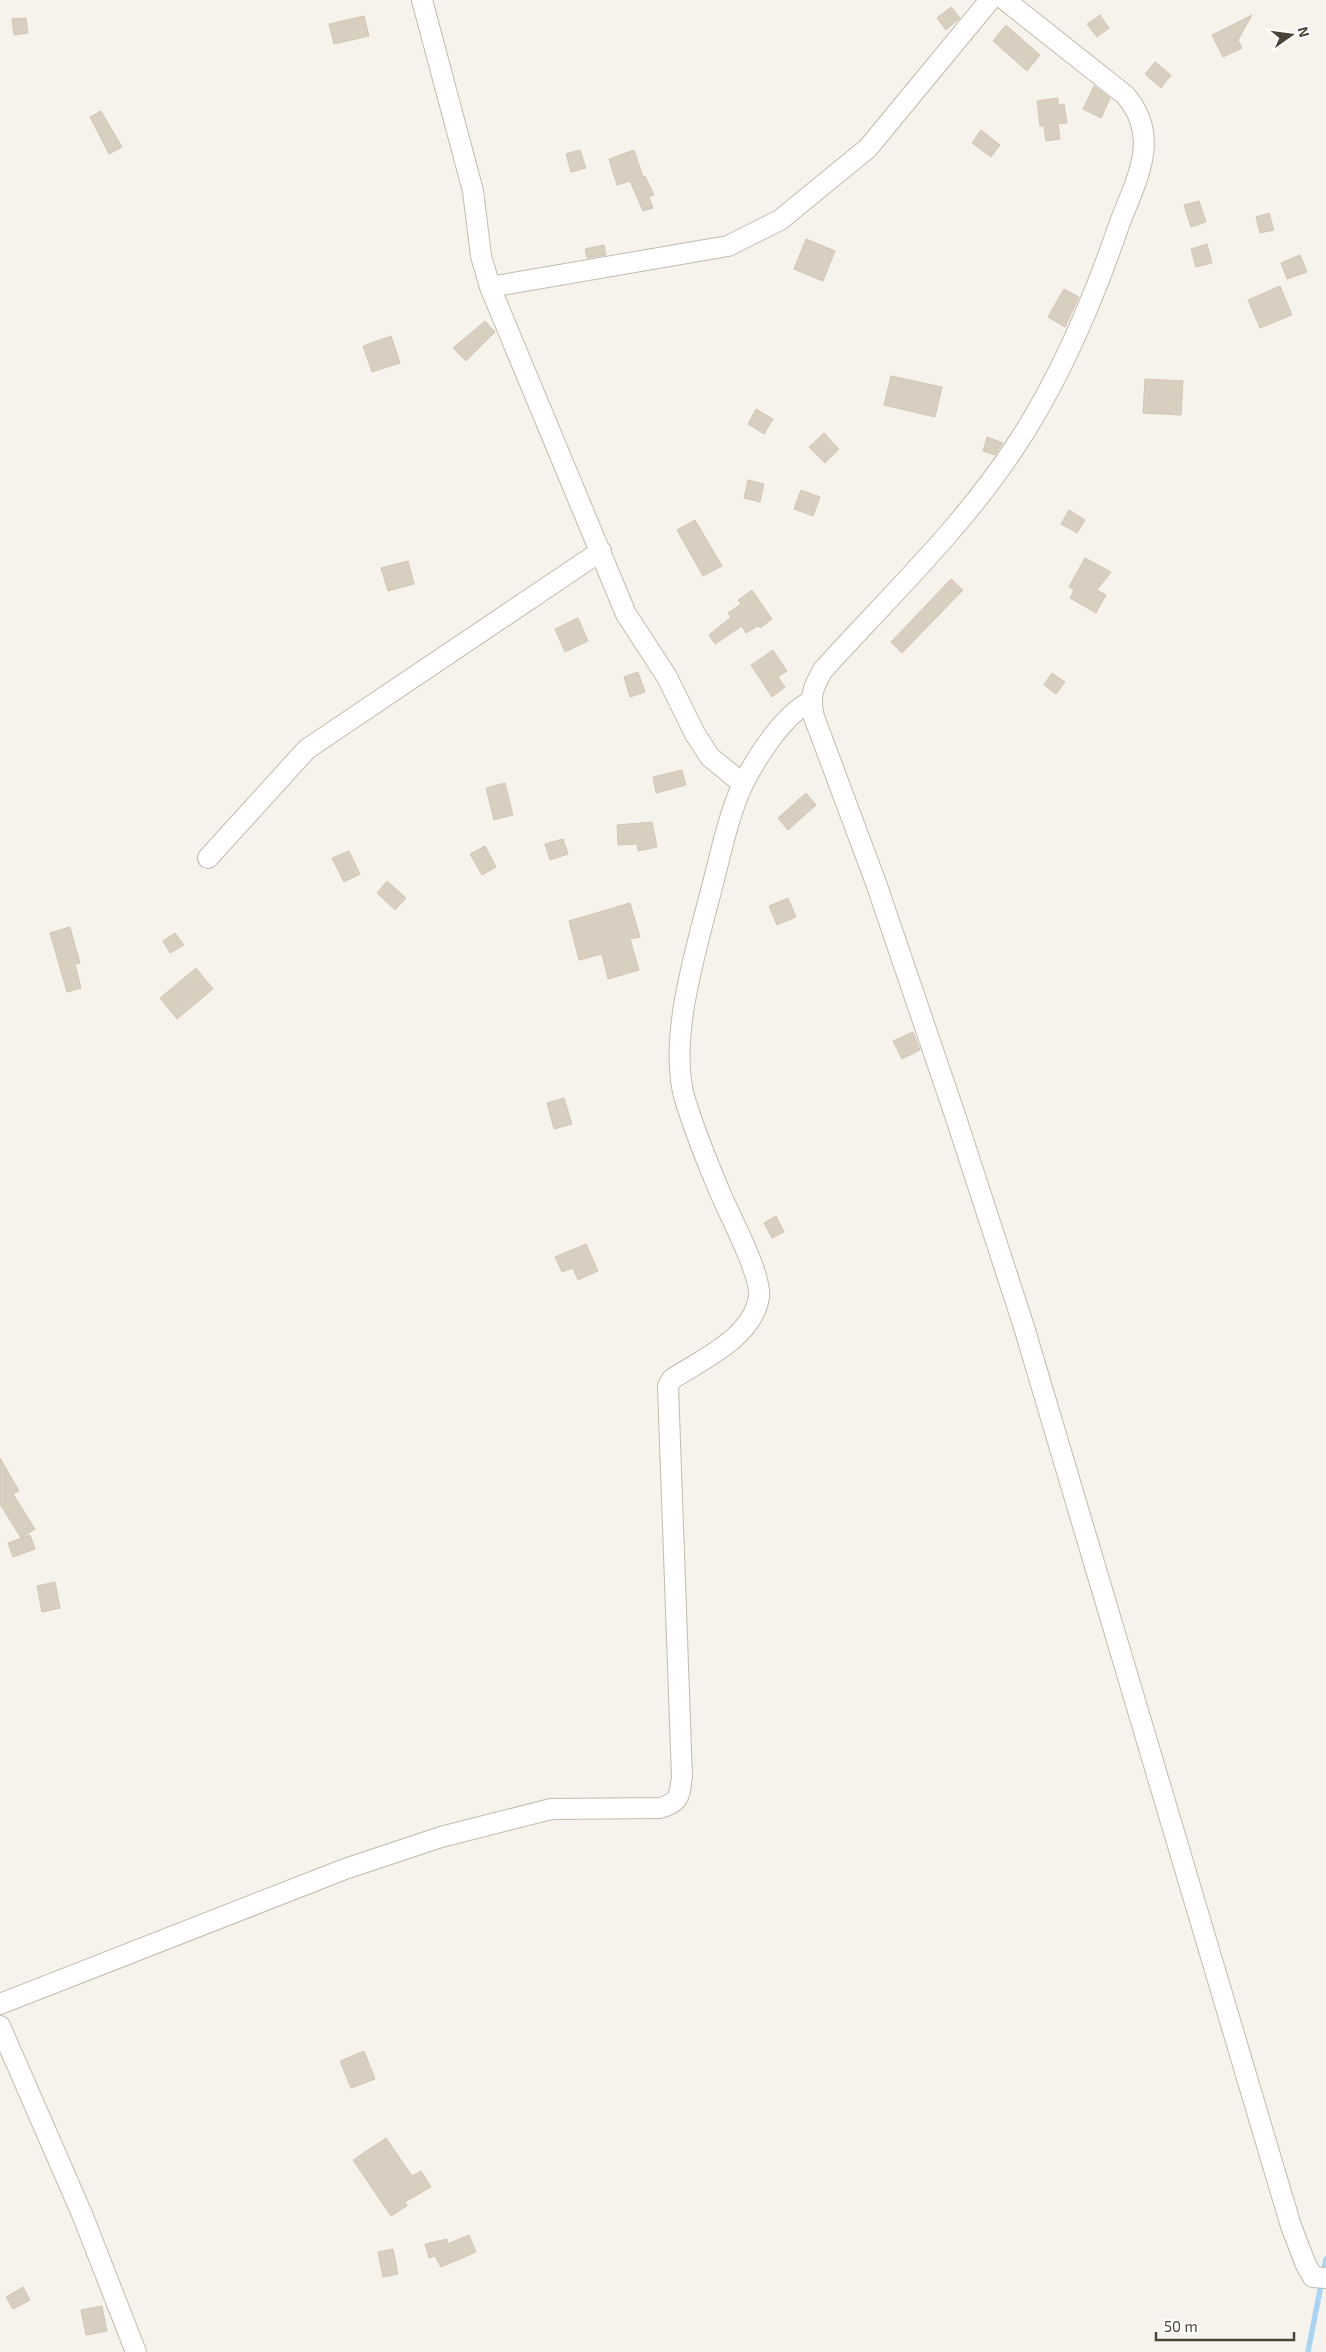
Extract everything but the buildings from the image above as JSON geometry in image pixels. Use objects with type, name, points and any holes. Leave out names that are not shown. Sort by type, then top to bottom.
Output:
[{"type":"street","points":[[422,0],[474,191],[481,256],[490,287],[626,614],[667,677],[710,757],[743,784]]},
{"type":"street","points":[[490,287],[728,246],[780,220],[868,148],[990,0]]},
{"type":"street","points":[[1005,0],[1125,95],[1136,108],[1143,124],[1142,161],[1102,276],[1046,396],[1013,450],[953,530],[823,670],[813,687],[810,702],[876,882],[1018,1309],[1138,1714],[1170,1813],[1291,2226],[1306,2265],[1320,2278]]},
{"type":"street","points":[[208,858],[307,749],[600,551]]},
{"type":"street","points":[[0,2004],[345,1869],[440,1837],[551,1809],[660,1808],[673,1804],[679,1797],[682,1777],[668,1386],[672,1379],[739,1335],[756,1309],[760,1295],[742,1240],[722,1196],[686,1102],[680,1062],[684,1000],[730,818],[743,784],[770,741],[792,713],[810,702]]},
{"type":"street","points":[[0,2026],[82,2214],[136,2352]]},
{"type":"waterway","points":[[1308,2352],[1326,2259]]}]
